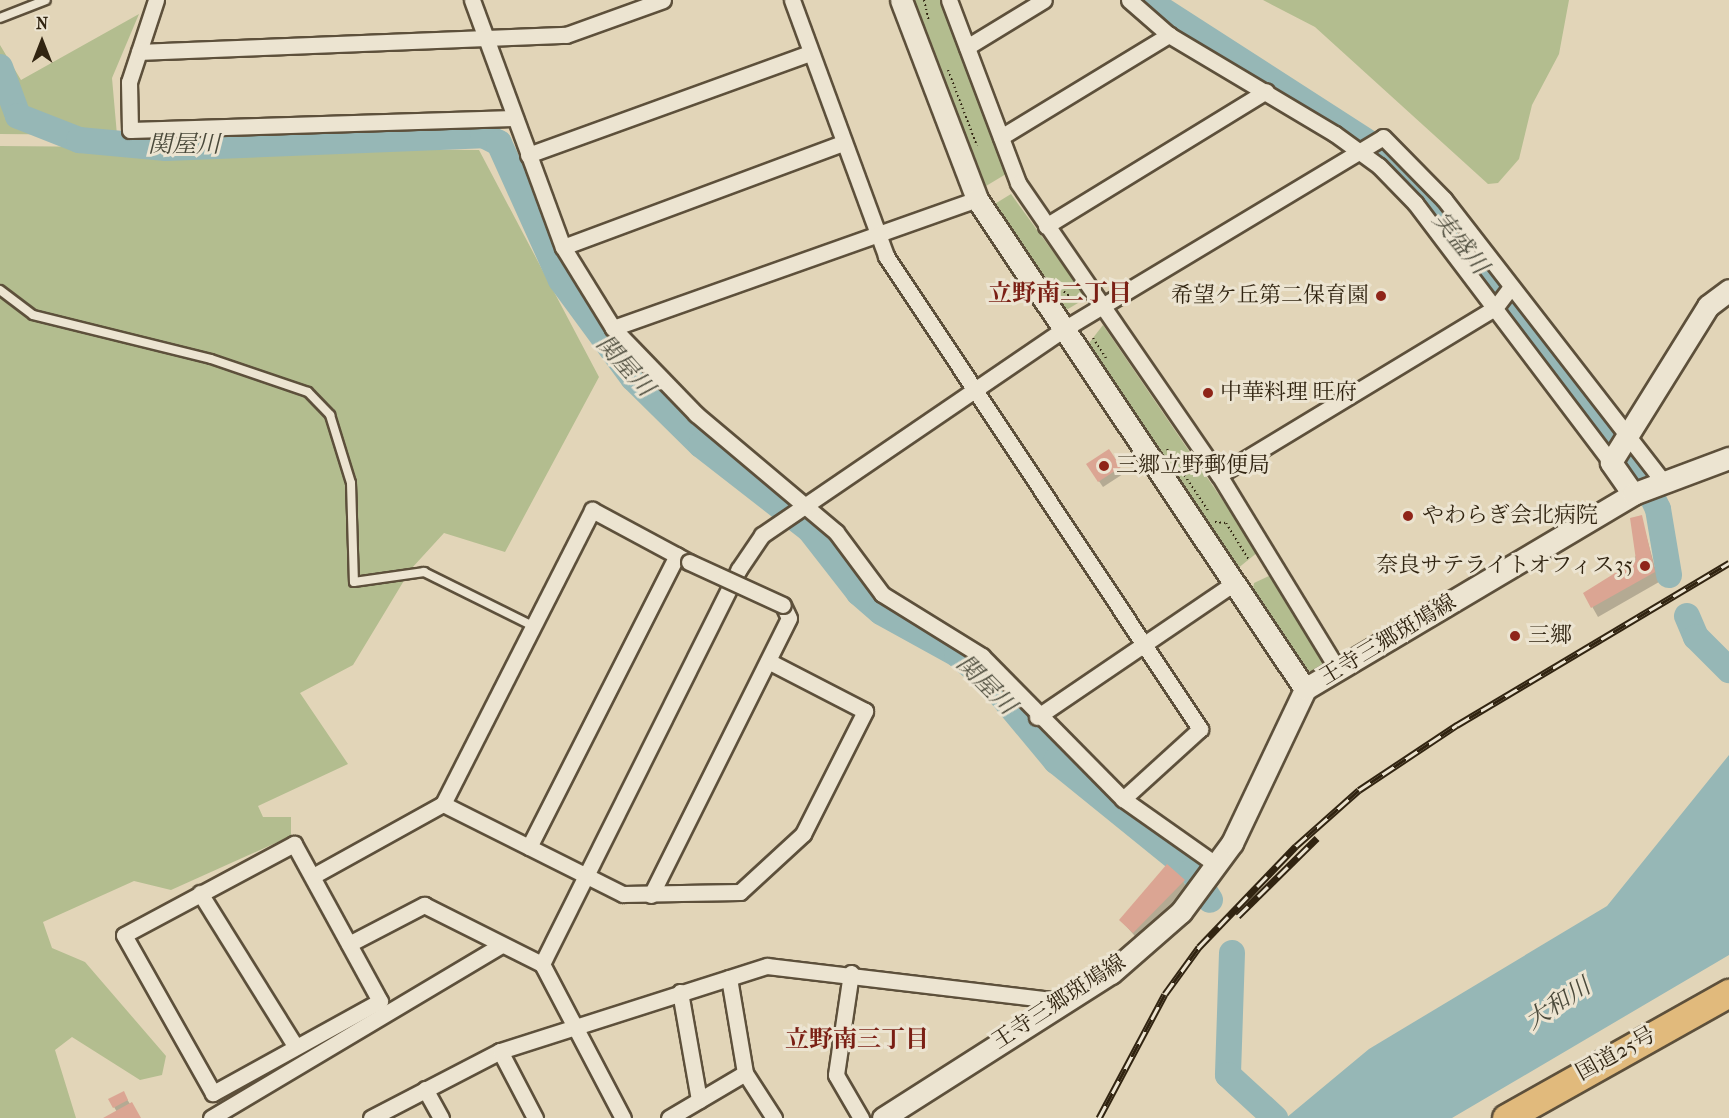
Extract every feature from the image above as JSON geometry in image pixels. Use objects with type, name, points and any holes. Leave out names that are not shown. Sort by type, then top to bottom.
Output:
[{"type":"highway","name":"国道25号","points":[[1517,1115],[1729,993]]},
{"type":"main road","points":[[901,0],[976,199],[1305,689]]},
{"type":"main road","points":[[1647,487],[1620,448],[1708,306],[1729,290]]},
{"type":"main road","name":"王寺三郷斑鳩線","points":[[883,1118],[1062,1001],[1112,973],[1208,879],[1305,689],[1647,487],[1729,458]]},
{"type":"street","points":[[156,0],[129,82],[130,130],[513,117]]},
{"type":"street","points":[[472,0],[513,117],[563,247],[613,328],[696,414],[799,506],[836,532],[882,594],[981,656],[1037,717],[1208,879]]},
{"type":"street","points":[[139,52],[566,35],[663,0]]},
{"type":"street","points":[[792,0],[842,143],[885,256],[1147,644],[1200,729],[1123,799]]},
{"type":"street","points":[[949,0],[1018,183],[1099,308],[1219,475],[1338,670]]},
{"type":"street","points":[[967,47],[1044,0]]},
{"type":"street","points":[[1129,0],[1169,35],[1364,150],[1415,203],[1496,304],[1620,448]]},
{"type":"street","points":[[1001,137],[1169,35]]},
{"type":"street","points":[[528,155],[810,53]]},
{"type":"street","points":[[1046,226],[1266,91]]},
{"type":"street","points":[[542,964],[589,877],[739,569],[782,518],[1064,329],[1383,137],[1444,199],[1511,287],[1647,487]]},
{"type":"street","points":[[563,247],[842,143]]},
{"type":"street","points":[[613,328],[976,199]]},
{"type":"street","points":[[1219,475],[1496,304],[1511,287]]},
{"type":"street","points":[[314,876],[443,804],[592,510],[683,559],[783,605],[789,618],[651,895]]},
{"type":"street","points":[[529,847],[683,559]]},
{"type":"street","points":[[1037,717],[1234,583]]},
{"type":"street","points":[[443,804],[623,894],[740,892],[803,834],[864,711],[768,661]]},
{"type":"street","points":[[294,844],[314,876],[380,1001],[213,1093],[124,935],[294,844]]},
{"type":"street","points":[[200,893],[296,1047]]},
{"type":"street","points":[[350,944],[423,905],[500,946],[542,964],[623,1118]]},
{"type":"street","points":[[211,1118],[500,946]]},
{"type":"street","points":[[371,1118],[500,1052],[574,1024],[767,966],[851,973],[1062,1001]]},
{"type":"street","points":[[851,973],[836,1075],[861,1118]]},
{"type":"street","points":[[729,978],[745,1073],[774,1118]]},
{"type":"street","points":[[680,992],[699,1100]]},
{"type":"street","points":[[500,1052],[535,1118]]},
{"type":"street","points":[[669,1118],[745,1073]]},
{"type":"street","points":[[425,1089],[441,1118]]},
{"type":"lane","points":[[0,18],[46,0]]},
{"type":"lane","points":[[0,290],[33,315],[210,359],[308,392],[330,415],[351,483],[354,582],[424,572],[533,626]]},
{"type":"path","points":[[924,0],[932,32]]},
{"type":"path","points":[[942,62],[965,104],[978,152]]},
{"type":"path","points":[[1093,338],[1113,368]]},
{"type":"path","points":[[1164,446],[1215,522],[1226,523],[1249,560]]},
{"type":"green space","points":[[913,0],[944,0],[1006,174],[986,186]]},
{"type":"green space","points":[[1263,0],[1569,0],[1559,54],[1532,105],[1519,159],[1498,183],[1488,184],[1315,27]]},
{"type":"green space","points":[[139,14],[112,78],[117,135],[0,134],[0,45],[21,80]]},
{"type":"green space","points":[[0,146],[479,150],[599,377],[505,552],[444,533],[411,569],[353,665],[300,693],[348,764],[258,806],[263,817],[291,817],[291,836],[171,890],[134,881],[43,922],[52,948],[85,962],[166,1056],[162,1075],[140,1080],[72,1037],[55,1050],[76,1118],[0,1118]]},
{"type":"green space","points":[[1011,194],[1083,293],[1083,300],[1068,309],[1060,308],[993,205]]},
{"type":"green space","points":[[1103,325],[1258,552],[1237,569],[1086,347]]},
{"type":"green space","points":[[1271,575],[1332,664],[1314,672],[1304,669],[1252,595],[1254,583]]},
{"type":"water","name":"大和川","points":[[1729,755],[1729,955],[1452,1118],[1286,1118],[1369,1049],[1607,906]]},
{"type":"building","points":[[1109,449],[1121,467],[1098,482],[1086,464]]},
{"type":"building","points":[[1642,515],[1655,572],[1591,608],[1583,593],[1636,560],[1630,518]]},
{"type":"building","points":[[1167,864],[1185,880],[1133,933],[1119,920]]},
{"type":"building","points":[[124,1091],[128,1100],[113,1108],[108,1099]]},
{"type":"building","points":[[132,1102],[141,1118],[103,1118]]},
{"type":"waterway","name":"実盛川","points":[[1147,0],[1383,152],[1640,472],[1658,509],[1669,575]]},
{"type":"waterway","name":"関屋川","points":[[0,67],[18,116],[79,140],[166,148],[483,135],[499,143],[561,280],[633,378],[701,445],[810,530],[859,593],[881,612],[957,654],[991,683],[1056,761],[1192,871],[1210,900]]},
{"type":"waterway","name":"実盛川","points":[[1687,616],[1696,637],[1729,670]]},
{"type":"waterway","name":"関屋川","points":[[1232,953],[1228,1075],[1275,1118]]},
{"type":"railway","points":[[1099,1118],[1165,994],[1199,947],[1296,846],[1359,790],[1457,725],[1729,563]]},
{"type":"railway","points":[[1238,916],[1317,838]]},
{"type":"place","name":"希望ケ丘第二保育園","points":[[1381,296]]},
{"type":"place","name":"中華料理 旺府","points":[[1208,393]]},
{"type":"place","name":"三郷立野郵便局","points":[[1104,466]]},
{"type":"place","name":"やわらぎ会北病院","points":[[1408,516]]},
{"type":"place","name":"奈良サテライトオフィス35","points":[[1645,566]]},
{"type":"place","name":"三郷","points":[[1515,636]]},
{"type":"district","name":"立野南二丁目","points":[[1060,294]]},
{"type":"district","name":"立野南三丁目","points":[[857,1040]]}]
